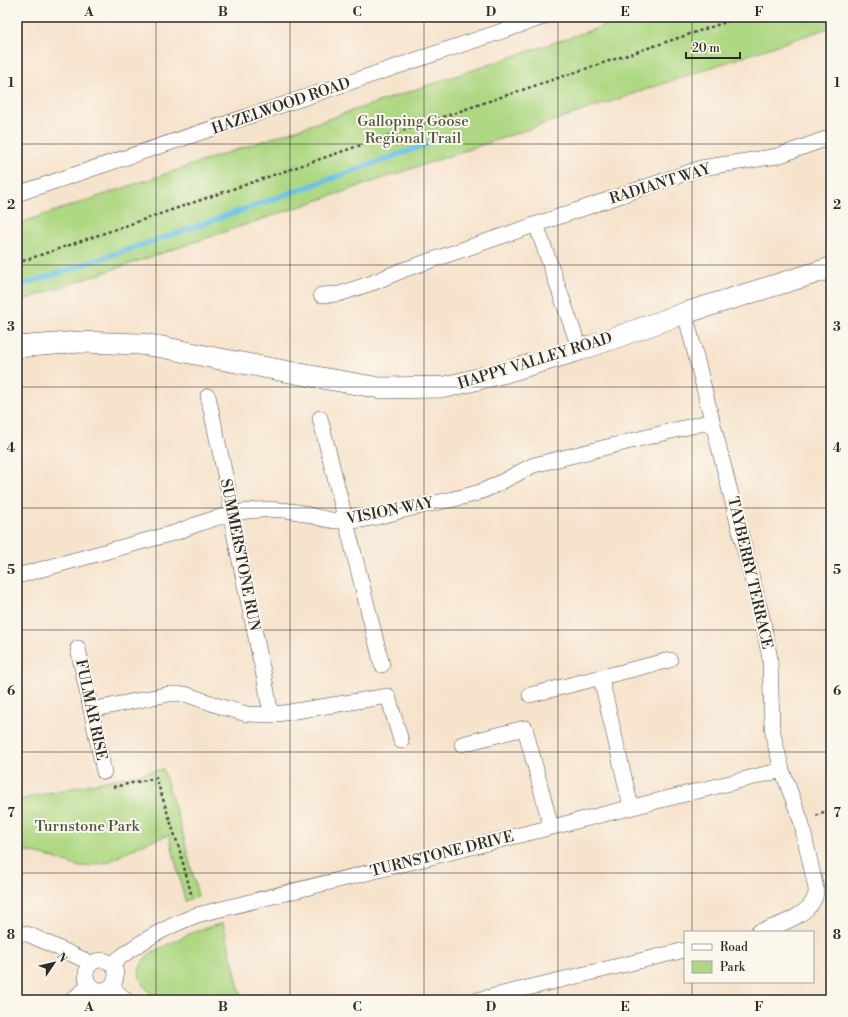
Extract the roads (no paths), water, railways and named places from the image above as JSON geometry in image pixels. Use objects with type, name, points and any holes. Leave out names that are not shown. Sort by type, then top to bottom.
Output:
[{"type":"main road","name":"HAPPY VALLEY ROAD","points":[[17,347],[80,342],[140,344],[380,388],[446,387],[506,372],[580,350],[685,313],[831,268]]},
{"type":"street","name":"HAZELWOOD ROAD","points":[[17,194],[544,17]]},
{"type":"street","name":"RADIANT WAY","points":[[321,295],[339,294],[372,283],[403,270],[701,168],[748,162],[778,156],[831,137]]},
{"type":"street","points":[[536,224],[580,350]]},
{"type":"street","name":"TAYBERRY TERRACE","points":[[685,313],[763,622],[770,659],[772,727],[782,770],[801,821],[816,884],[816,894],[812,904],[797,916],[761,931]]},
{"type":"street","name":"SUMMERSTONE RUN","points":[[208,396],[271,715]]},
{"type":"street","points":[[320,418],[382,665]]},
{"type":"street","name":"VISION WAY","points":[[17,576],[177,532],[198,523],[232,513],[276,509],[298,512],[323,519],[346,521],[370,518],[475,493],[496,485],[518,472],[534,465],[712,421]]},
{"type":"street","name":"FULMAR RISE","points":[[78,648],[104,772]]},
{"type":"street","points":[[530,695],[670,660]]},
{"type":"street","points":[[601,678],[631,807]]},
{"type":"street","points":[[91,710],[169,694],[185,694],[247,714],[271,715],[388,696],[401,741]]},
{"type":"street","points":[[462,744],[525,728],[551,827]]},
{"type":"street","name":"TURNSTONE DRIVE","points":[[112,964],[159,931],[198,915],[782,770]]},
{"type":"street","points":[[17,932],[30,935],[91,963]]},
{"type":"street","points":[[477,1000],[684,950]]},
{"type":"street","points":[[97,960],[105,960],[112,964],[116,972],[115,979],[111,986],[104,990],[97,990],[90,985],[86,978],[86,971],[91,963],[97,960]]},
{"type":"street","points":[[72,1000],[90,985]]},
{"type":"street","points":[[111,986],[126,1000]]},
{"type":"waterway","points":[[17,287],[186,230],[428,144]]},
{"type":"park label","name":"Galloping Goose Regional Trail","points":[[413,130]]},
{"type":"park label","name":"Turnstone Park","points":[[87,826]]}]
